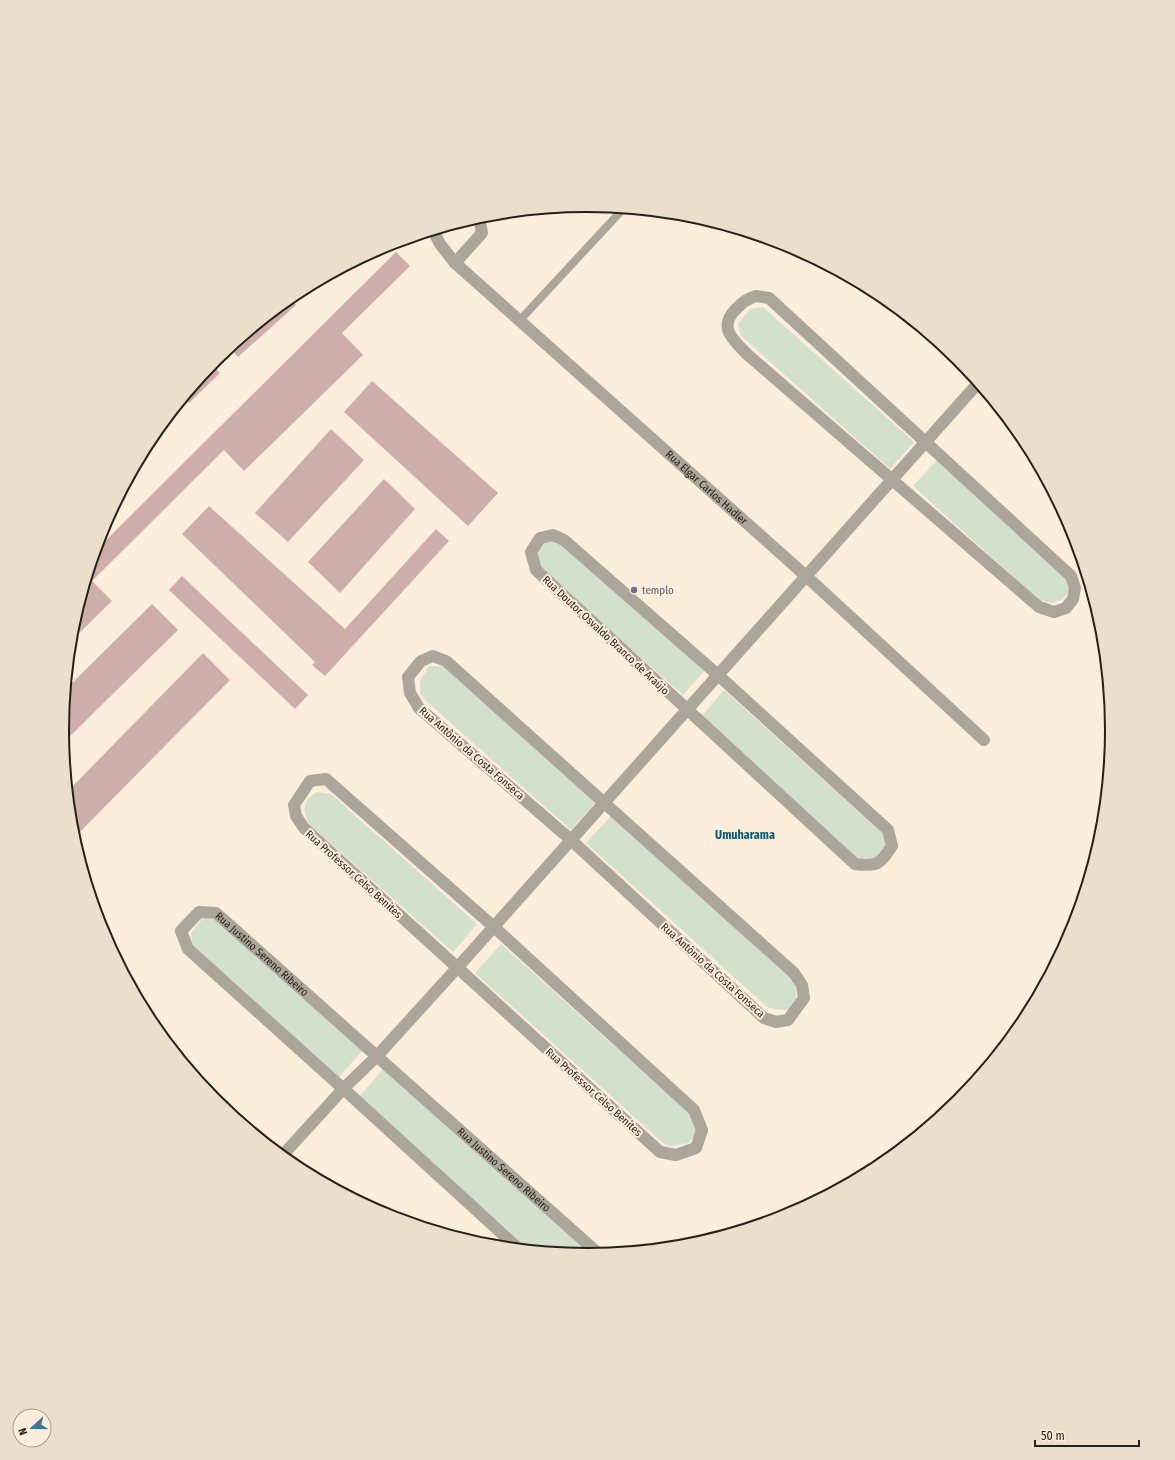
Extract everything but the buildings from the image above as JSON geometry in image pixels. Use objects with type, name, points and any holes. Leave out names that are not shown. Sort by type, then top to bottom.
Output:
[{"type":"street","points":[[455,263],[482,233],[480,222]]},
{"type":"street","name":"Rua Elgar Carlos Hadler","points":[[435,235],[440,244],[455,263],[806,576],[984,740]]},
{"type":"street","points":[[756,296],[769,298],[926,442],[1071,576],[1075,588],[1073,599],[1066,608],[1054,612],[1039,607],[748,355],[732,339],[727,324],[730,315],[746,299],[756,296]]},
{"type":"street","points":[[286,1151],[343,1089],[378,1055],[494,927],[975,386]]},
{"type":"street","name":"Rua Doutor Osvaldo Branco de Araújo","points":[[553,535],[564,540],[718,675],[888,830],[892,846],[881,862],[867,866],[855,864],[536,570],[531,552],[540,538],[553,535]]},
{"type":"street","name":"Rua Antônio da Costa Fonseca","points":[[433,656],[446,661],[604,803],[794,973],[802,985],[804,998],[788,1020],[776,1022],[764,1018],[571,840],[419,708],[410,693],[408,677],[421,661],[433,656]]},
{"type":"street","name":"Rua Professor Celso Benites","points":[[326,780],[494,927],[694,1110],[702,1130],[696,1148],[676,1155],[660,1152],[304,828],[296,816],[294,805],[310,781],[326,780]]},
{"type":"street","name":"Rua Justino Sereno Ribeiro","points":[[512,1243],[188,949],[181,931],[199,912],[216,913],[378,1055],[591,1248]]},
{"type":"lane","points":[[520,320],[619,213]]},
{"type":"green space","points":[[763,307],[914,442],[890,469],[741,336],[738,324],[750,309]]},
{"type":"green space","points":[[937,460],[1065,576],[1070,591],[1062,600],[1051,603],[1039,600],[913,486]]},
{"type":"green space","points":[[552,540],[564,545],[705,670],[683,695],[540,569],[536,553],[542,541]]},
{"type":"green space","points":[[429,666],[446,666],[597,801],[571,830],[426,701],[420,693],[420,681]]},
{"type":"green space","points":[[724,690],[883,834],[886,846],[878,857],[866,861],[855,856],[701,717]]},
{"type":"green space","points":[[317,792],[331,794],[477,924],[453,952],[308,823],[305,813],[305,805],[306,802]]},
{"type":"green space","points":[[612,815],[791,977],[796,990],[796,997],[789,1010],[767,1007],[586,843]]},
{"type":"green space","points":[[203,918],[217,920],[362,1051],[339,1077],[193,946],[191,933]]},
{"type":"green space","points":[[501,944],[690,1114],[697,1130],[689,1143],[671,1146],[663,1143],[475,973]]},
{"type":"green space","points":[[383,1069],[584,1248],[524,1244],[358,1098]]},
{"type":"place","name":"templo","points":[[634,590]]},
{"type":"district","name":"Umuharama","points":[[745,835]]}]
